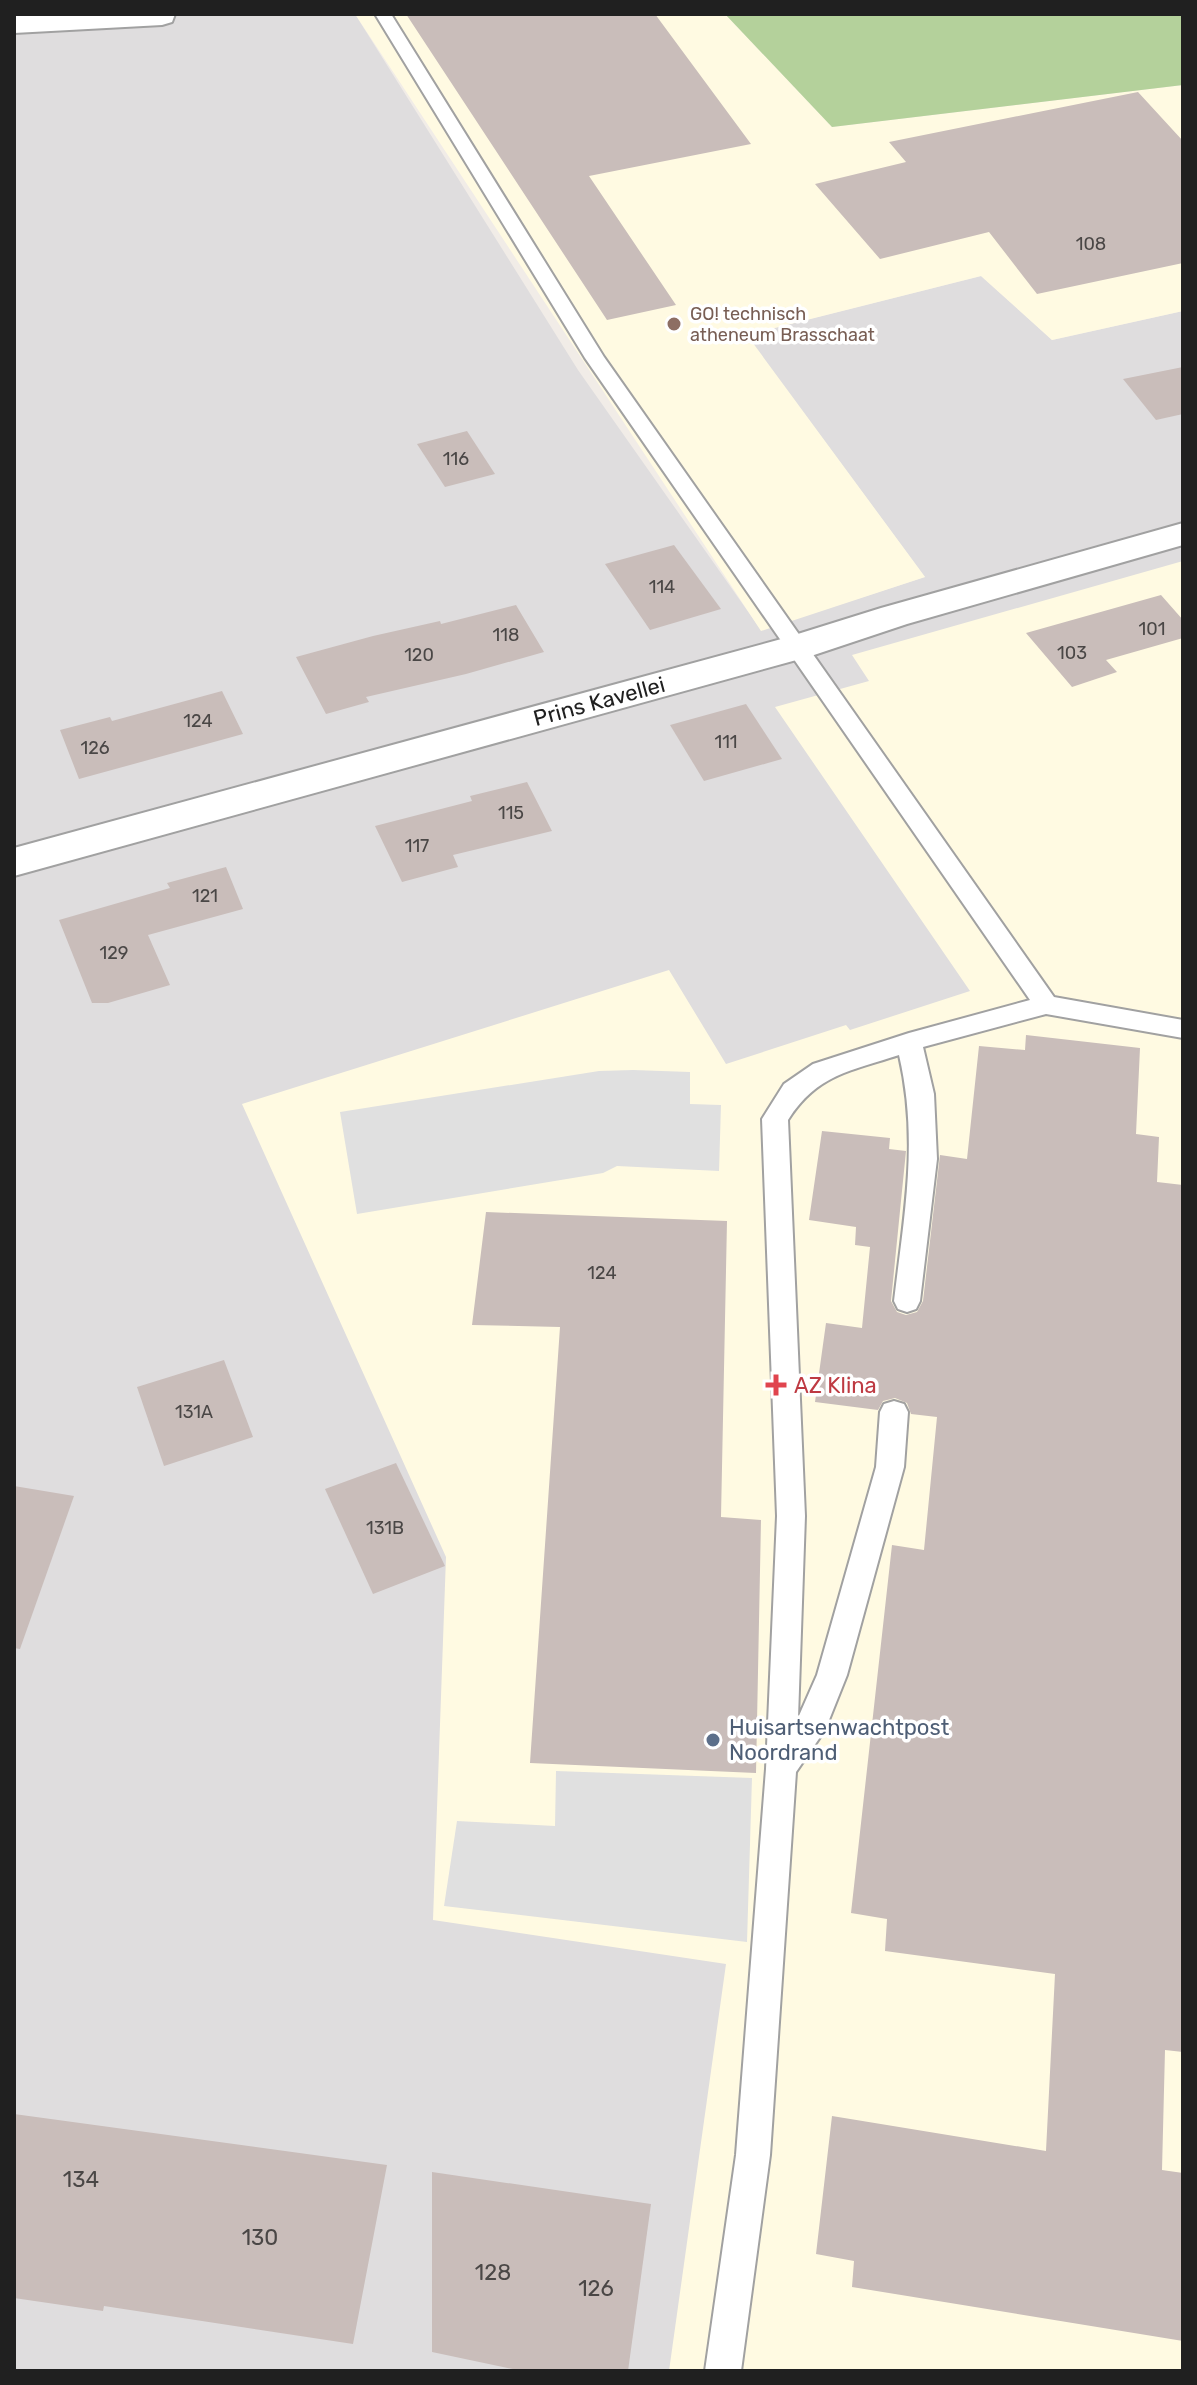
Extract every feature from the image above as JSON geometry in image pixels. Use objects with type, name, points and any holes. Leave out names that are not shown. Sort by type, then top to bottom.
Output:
[{"type":"street","points":[[14,24],[162,16]]},
{"type":"street","name":"Prins Kavellei","points":[[14,862],[798,647],[894,616],[1183,534]]},
{"type":"lane","points":[[383,14],[595,358],[1046,1005]]},
{"type":"lane","points":[[723,2371],[753,2155],[781,1769],[791,1516],[775,1119],[793,1091],[822,1071],[909,1042],[1046,1005],[1183,1029]]},
{"type":"lane","points":[[907,1301],[924,1159],[921,1094],[909,1042]]},
{"type":"lane","points":[[781,1769],[814,1720],[832,1675],[890,1467],[894,1412]]},
{"type":"shaded area","points":[[14,14],[355,14],[578,370],[761,630],[925,577],[746,335],[981,276],[1052,340],[1183,311],[1183,2371],[14,2371]]},
{"type":"shaded area","name":"GO! technisch atheneum Brasschaat","points":[[355,14],[725,14],[832,127],[1183,85],[1183,311],[1052,340],[981,276],[747,335],[925,577],[761,631]]},
{"type":"shaded area","name":"AZ Klina","points":[[1183,561],[1183,2371],[669,2371],[726,1964],[433,1920],[446,1557],[242,1104],[669,970],[726,1064],[846,1025],[850,1030],[970,991],[775,707],[869,681],[852,655]]},
{"type":"shaded area","points":[[599,1071],[690,1072],[690,1104],[721,1105],[719,1171],[617,1166],[603,1173],[357,1214],[340,1112]]},
{"type":"shaded area","points":[[556,1771],[752,1778],[747,1942],[444,1906],[457,1821],[555,1826]]},
{"type":"green space","points":[[725,14],[1183,14],[1183,85],[832,127]]},
{"type":"building","points":[[406,14],[655,14],[751,144],[589,176],[676,305],[607,320]]},
{"type":"building","points":[[1138,92],[1183,141],[1183,263],[1037,294],[989,232],[880,259],[815,184],[906,162],[889,142]]},
{"type":"building","points":[[1183,367],[1183,414],[1156,420],[1123,379]]},
{"type":"building","points":[[467,431],[495,474],[445,487],[417,444]]},
{"type":"building","points":[[674,545],[721,609],[650,630],[605,564]]},
{"type":"building","points":[[1161,595],[1183,620],[1183,638],[1106,660],[1117,672],[1072,687],[1026,633]]},
{"type":"building","points":[[516,605],[544,652],[366,697],[369,702],[326,714],[296,657],[373,636],[440,621],[441,624]]},
{"type":"building","points":[[222,691],[243,734],[79,779],[60,730],[110,717],[112,721]]},
{"type":"building","points":[[746,704],[782,759],[704,781],[670,725]]},
{"type":"building","points":[[527,782],[552,831],[453,855],[458,867],[402,882],[375,826],[472,801],[470,796]]},
{"type":"building","points":[[226,867],[243,909],[148,935],[170,985],[108,1003],[92,1003],[59,920],[170,888],[167,883]]},
{"type":"building","points":[[1026,1035],[1140,1048],[1136,1134],[1159,1137],[1157,1182],[1183,1185],[1183,2052],[1165,2050],[1162,2170],[1183,2173],[1183,2341],[852,2287],[854,2261],[816,2254],[832,2116],[1046,2151],[1055,1974],[885,1951],[887,1919],[851,1913],[892,1545],[924,1550],[937,1417],[911,1414],[907,1403],[895,1398],[883,1401],[878,1410],[815,1402],[826,1323],[862,1328],[870,1247],[855,1245],[856,1227],[809,1220],[822,1131],[890,1138],[889,1149],[906,1151],[891,1301],[897,1312],[906,1315],[917,1312],[923,1301],[940,1155],[967,1159],[979,1046],[1025,1050]]},
{"type":"building","points":[[486,1212],[727,1221],[721,1517],[761,1520],[756,1773],[530,1763],[560,1327],[472,1325]]},
{"type":"building","points":[[224,1360],[253,1437],[164,1466],[137,1387]]},
{"type":"building","points":[[396,1463],[445,1566],[373,1594],[325,1489]]},
{"type":"building","points":[[14,1486],[74,1496],[20,1649],[14,1648]]},
{"type":"building","points":[[14,2114],[387,2165],[353,2344],[104,2306],[103,2311],[14,2298]]},
{"type":"building","points":[[432,2172],[651,2204],[628,2371],[522,2371],[432,2352]]},
{"type":"place","name":"GO! technisch atheneum Brasschaat","points":[[674,324]]},
{"type":"place","name":"AZ Klina","points":[[776,1385]]},
{"type":"place","name":"Huisartsenwachtpost Noordrand","points":[[713,1740]]}]
